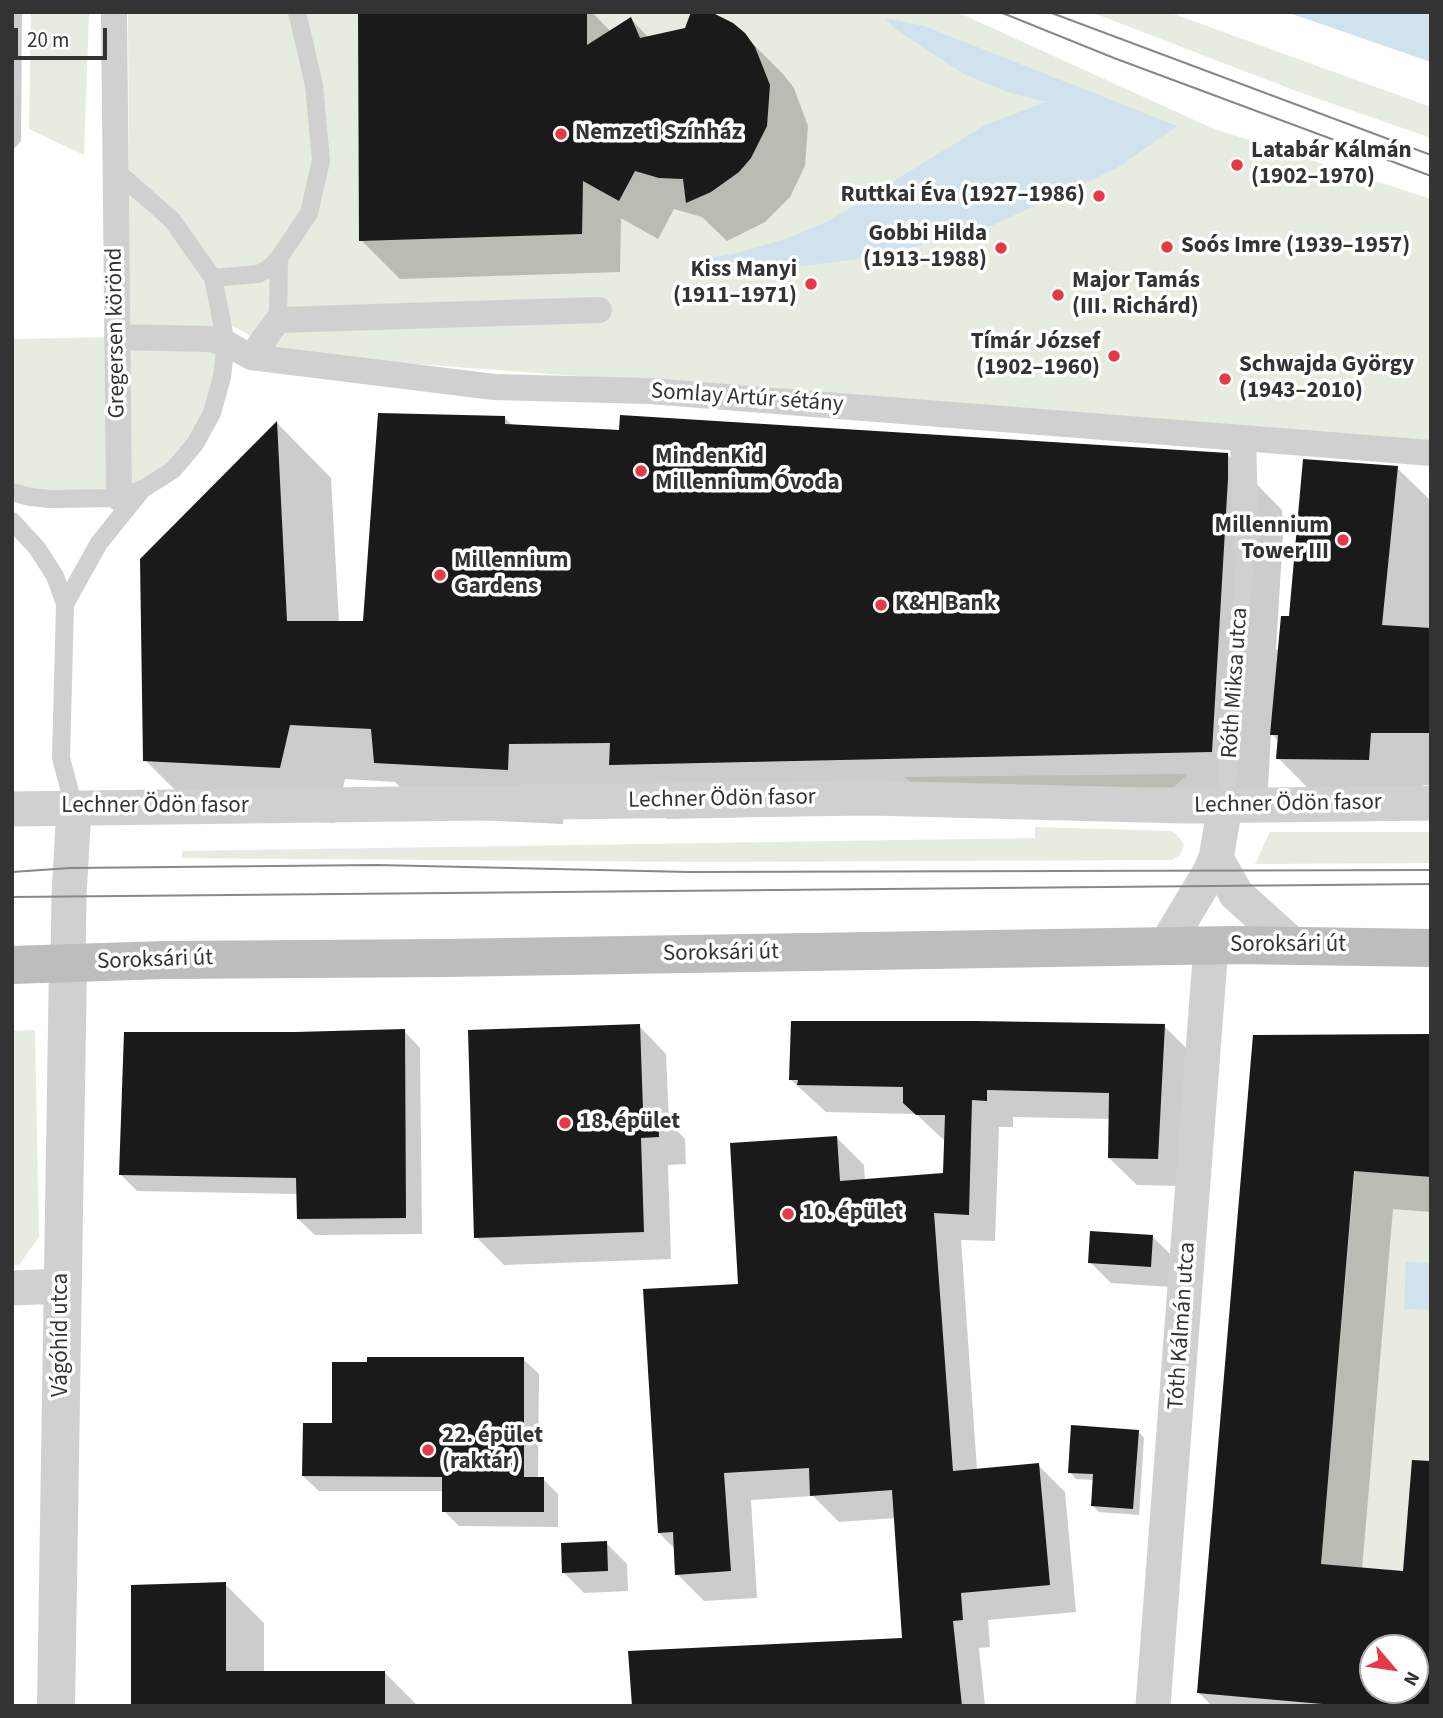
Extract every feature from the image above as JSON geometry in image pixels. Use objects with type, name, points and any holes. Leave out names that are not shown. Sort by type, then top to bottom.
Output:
[{"type":"main road","name":"Soroksári út","points":[[12,965],[165,960],[1211,946],[1431,948]]},
{"type":"street","name":"Gregersen körönd","points":[[114,12],[117,337],[131,493]]},
{"type":"street","points":[[251,357],[278,320],[599,310]]},
{"type":"street","name":"Somlay Artúr sétány","points":[[117,337],[209,339],[226,343],[251,357],[494,387],[650,391],[1431,453]]},
{"type":"street","points":[[1243,439],[1246,548]]},
{"type":"street","name":"Lechner Ödön fasor","points":[[12,809],[870,798],[1225,806],[1431,803]]},
{"type":"street","name":"Róth Miksa utca","points":[[1165,947],[1203,886],[1216,858],[1225,806]]},
{"type":"street","points":[[68,964],[74,807]]},
{"type":"street","points":[[1216,858],[1236,894],[1294,946]]},
{"type":"street","name":"Tóth Kálmán utca","points":[[1153,1706],[1211,946]]},
{"type":"street","name":"Vágóhíd utca","points":[[56,1706],[68,964]]},
{"type":"street","points":[[12,1288],[62,1286]]},
{"type":"lane","points":[[213,278],[258,274],[268,269],[279,258],[309,213],[321,161],[314,85],[298,12]]},
{"type":"lane","points":[[12,492],[50,499],[131,493],[173,470],[195,444],[212,412],[222,377],[226,343],[213,278],[172,220],[114,169]]},
{"type":"lane","points":[[278,320],[279,258]]},
{"type":"lane","points":[[65,604],[131,493]]},
{"type":"lane","points":[[12,521],[37,548],[55,576],[65,604],[61,758],[74,807]]},
{"type":"lane","name":"Róth Miksa utca","points":[[1225,806],[1246,548]]},
{"type":"shaded area","points":[[31,12],[89,12],[84,155],[29,129]]},
{"type":"shaded area","points":[[128,12],[957,12],[1212,128],[1431,199],[1431,440],[283,354],[224,321],[226,343],[195,444],[143,489],[12,492],[12,339],[117,337],[129,181]]},
{"type":"shaded area","points":[[1091,12],[1168,12],[1431,107],[1431,138],[1296,91]]},
{"type":"shaded area","points":[[1188,774],[1174,787],[922,790],[904,777]]},
{"type":"shaded area","points":[[1035,827],[1172,831],[1184,846],[1180,855],[1172,860],[702,862],[182,858],[182,851],[1035,838]]},
{"type":"shaded area","points":[[1270,832],[1431,832],[1431,863],[1255,864]]},
{"type":"shaded area","points":[[35,1030],[39,1237],[19,1265],[12,1265],[12,1031]]},
{"type":"shaded area","points":[[1355,1171],[1431,1177],[1431,1496],[1409,1495],[1403,1571],[1321,1564]]},
{"type":"water","points":[[1286,12],[1431,12],[1431,62],[1289,13]]},
{"type":"water","points":[[885,18],[924,26],[1177,126],[1117,168],[993,225],[904,250],[858,259],[713,277],[705,259],[738,253],[788,238],[827,222],[985,125],[1046,102],[1010,93],[964,74],[894,28]]},
{"type":"water","points":[[1406,1262],[1431,1263],[1431,1310],[1404,1309]]},
{"type":"building","name":"Nemzeti Színház","points":[[358,12],[587,12],[587,45],[631,17],[640,38],[685,28],[691,12],[711,12],[733,23],[755,47],[770,85],[767,126],[751,158],[739,172],[711,192],[686,203],[683,179],[659,178],[635,171],[619,201],[583,181],[582,234],[359,241]]},
{"type":"building","name":"K&H Bank","points":[[378,413],[505,416],[505,424],[619,430],[620,415],[1228,453],[1212,752],[609,765],[610,743],[509,744],[508,770],[374,763],[371,729],[290,725],[280,768],[143,761],[140,559],[277,421],[287,621],[363,621]]},
{"type":"building","name":"Millennium Tower III","points":[[1303,459],[1398,466],[1382,625],[1431,628],[1431,733],[1371,733],[1369,760],[1276,759],[1278,735],[1270,735],[1281,616],[1289,616]]},
{"type":"building","points":[[791,1021],[1165,1024],[1158,1159],[1108,1158],[1109,1093],[987,1090],[987,1101],[972,1100],[969,1215],[934,1213],[953,1471],[1039,1463],[1050,1585],[961,1593],[963,1620],[953,1621],[962,1706],[632,1706],[628,1651],[902,1638],[892,1490],[810,1496],[809,1468],[724,1473],[731,1571],[675,1575],[673,1532],[658,1533],[643,1289],[738,1284],[730,1143],[837,1136],[840,1181],[943,1173],[945,1115],[916,1115],[903,1103],[903,1087],[797,1085],[798,1080],[789,1080]]},
{"type":"building","name":"18. épület","points":[[640,1024],[643,1110],[658,1109],[659,1137],[641,1138],[644,1232],[474,1238],[468,1030]]},
{"type":"building","points":[[405,1029],[406,1218],[297,1219],[296,1178],[119,1175],[124,1032]]},
{"type":"building","points":[[1431,1034],[1431,1177],[1354,1171],[1321,1564],[1403,1571],[1412,1460],[1431,1461],[1431,1706],[1345,1706],[1197,1693],[1253,1035]]},
{"type":"building","points":[[1090,1231],[1153,1235],[1151,1267],[1088,1263]]},
{"type":"building","name":"22. épület (raktár)","points":[[367,1357],[524,1357],[524,1477],[544,1477],[544,1512],[442,1512],[442,1477],[302,1476],[303,1423],[332,1423],[332,1362],[367,1362]]},
{"type":"building","points":[[1071,1425],[1139,1430],[1133,1509],[1091,1506],[1093,1474],[1068,1473]]},
{"type":"building","points":[[607,1541],[608,1571],[562,1573],[561,1543]]},
{"type":"building","points":[[226,1582],[226,1671],[385,1671],[385,1706],[131,1706],[131,1585]]},
{"type":"tram line","points":[[1000,12],[1114,58],[1431,176]]},
{"type":"tram line","points":[[1049,12],[1431,155]]},
{"type":"tram line","points":[[12,872],[70,868],[377,865],[689,872],[1431,870]]},
{"type":"tram line","points":[[12,897],[1431,884]]},
{"type":"place","name":"Nemzeti Színház","points":[[561,134]]},
{"type":"place","name":"Latabár Kálmán (1902–1970)","points":[[1237,165]]},
{"type":"place","name":"Ruttkai Éva (1927–1986)","points":[[1099,196]]},
{"type":"place","name":"Soós Imre (1939–1957)","points":[[1167,247]]},
{"type":"place","name":"Gobbi Hilda (1913–1988)","points":[[1001,248]]},
{"type":"place","name":"Kiss Manyi (1911–1971)","points":[[811,284]]},
{"type":"place","name":"Major Tamás (III. Richárd)","points":[[1058,295]]},
{"type":"place","name":"Tímár József (1902–1960)","points":[[1114,356]]},
{"type":"place","name":"Schwajda György (1943–2010)","points":[[1225,379]]},
{"type":"place","name":"MindenKid Millennium Óvoda","points":[[641,471]]},
{"type":"place","name":"Millennium Tower III","points":[[1343,540]]},
{"type":"place","name":"Millennium Gardens","points":[[440,575]]},
{"type":"place","name":"K&H Bank","points":[[881,605]]},
{"type":"place","name":"18. épület","points":[[565,1123]]},
{"type":"place","name":"10. épület","points":[[788,1214]]},
{"type":"place","name":"22. épület (raktár)","points":[[428,1450]]}]
